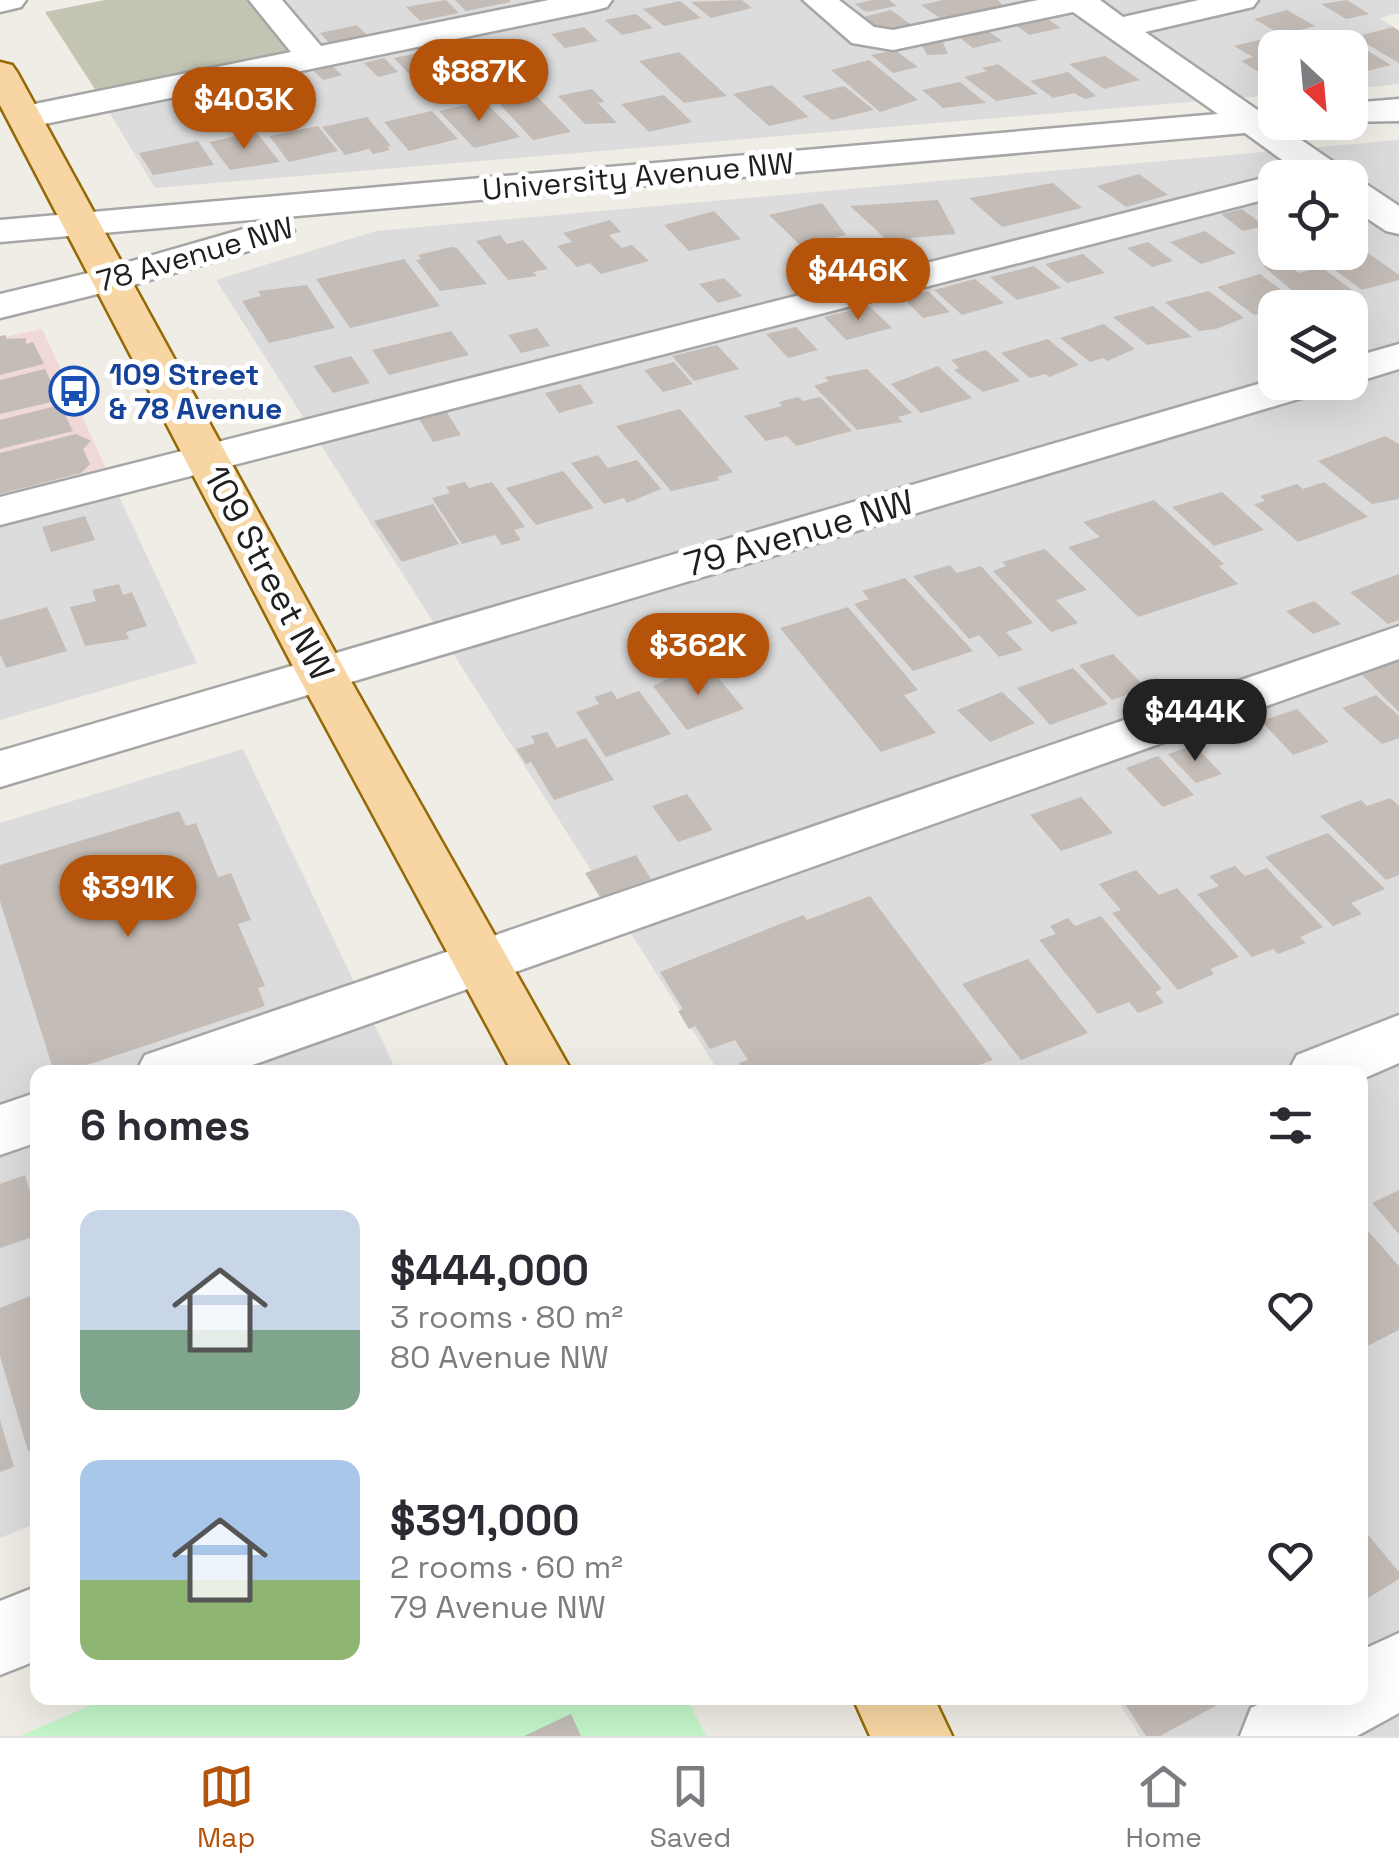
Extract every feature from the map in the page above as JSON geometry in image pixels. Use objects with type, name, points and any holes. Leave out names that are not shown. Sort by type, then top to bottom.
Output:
[{"type":"main road","name":"109 Street NW","points":[[0,72],[322,674],[538,1065]]},
{"type":"main road","points":[[896,1705],[913,1736]]},
{"type":"street","points":[[0,2],[10,0]]},
{"type":"street","points":[[264,0],[313,58]]},
{"type":"street","points":[[25,117],[596,0]]},
{"type":"street","points":[[819,0],[864,36],[892,40],[1080,0],[1258,119]]},
{"type":"street","points":[[1118,28],[1242,0]]},
{"type":"street","points":[[1368,113],[1399,110]]},
{"type":"street","name":"University Avenue NW","points":[[0,231],[1258,122]]},
{"type":"street","points":[[1286,140],[1311,160]]},
{"type":"street","points":[[0,511],[1258,190]]},
{"type":"street","name":"78 Avenue NW","points":[[0,306],[112,280],[388,198]]},
{"type":"street","points":[[1368,201],[1399,223]]},
{"type":"street","points":[[1368,365],[1399,356]]},
{"type":"street","name":"79 Avenue NW","points":[[0,769],[1258,397]]},
{"type":"street","points":[[186,1065],[1399,642]]},
{"type":"street","points":[[1335,1065],[1399,1038]]},
{"type":"street","points":[[0,1130],[30,1120]]},
{"type":"street","points":[[0,1638],[30,1625]]},
{"type":"street","points":[[1368,1688],[1399,1671]]},
{"type":"street","points":[[1279,1736],[1337,1705]]},
{"type":"shaded area","points":[[105,0],[254,0],[300,55],[100,97],[45,12]]},
{"type":"shaded area","points":[[254,0],[1399,0],[1399,13],[1379,18],[1399,30],[1399,84],[1368,87],[1368,30],[1258,30],[1258,96],[155,188],[100,97]]},
{"type":"shaded area","points":[[1399,140],[1399,1736],[1140,1736],[1120,1705],[1368,1705],[1368,1065],[715,1065],[216,280],[376,231]]},
{"type":"shaded area","points":[[42,329],[108,473],[0,500],[0,338]]},
{"type":"shaded area","points":[[108,473],[197,663],[0,720],[0,500]]},
{"type":"shaded area","points":[[243,749],[394,1065],[30,1065],[30,1526],[0,1538],[0,823]]},
{"type":"green space","points":[[91,1705],[690,1705],[706,1736],[20,1736]]},
{"type":"building","points":[[446,0],[459,13],[420,21],[406,7]]},
{"type":"building","points":[[455,0],[510,0],[510,2],[466,11]]},
{"type":"building","points":[[742,0],[752,8],[711,18],[691,2]]},
{"type":"building","points":[[889,0],[897,6],[866,12],[855,4]]},
{"type":"building","points":[[943,0],[998,0],[1005,8],[944,21],[921,5]]},
{"type":"building","points":[[1347,0],[1369,14],[1346,19],[1321,4]]},
{"type":"building","points":[[680,1],[701,18],[664,26],[643,9]]},
{"type":"building","points":[[891,10],[913,26],[880,34],[859,18]]},
{"type":"building","points":[[1287,10],[1315,26],[1273,30],[1254,19]]},
{"type":"building","points":[[636,14],[653,28],[622,35],[605,20]]},
{"type":"building","points":[[1043,16],[1061,28],[1029,35],[1012,23]]},
{"type":"building","points":[[357,25],[369,37],[331,45],[320,33]]},
{"type":"building","points":[[584,27],[598,41],[565,48],[551,34]]},
{"type":"building","points":[[1393,27],[1399,31],[1399,63],[1368,45],[1368,34]]},
{"type":"building","points":[[984,28],[1002,41],[973,48],[955,34]]},
{"type":"building","points":[[491,39],[507,55],[469,63],[453,47]]},
{"type":"building","points":[[942,40],[948,54],[927,55],[920,41]]},
{"type":"building","points":[[1258,40],[1258,71],[1241,61],[1253,57],[1234,46]]},
{"type":"building","points":[[437,49],[454,67],[411,76],[394,58]]},
{"type":"building","points":[[895,50],[918,67],[893,73],[871,55]]},
{"type":"building","points":[[1368,51],[1391,65],[1368,71]]},
{"type":"building","points":[[679,52],[727,96],[684,103],[639,61]]},
{"type":"building","points":[[1105,56],[1140,80],[1104,89],[1069,64]]},
{"type":"building","points":[[384,58],[398,72],[378,77],[364,63]]},
{"type":"building","points":[[869,60],[918,100],[880,112],[831,70]]},
{"type":"building","points":[[328,62],[342,75],[323,80],[309,67]]},
{"type":"building","points":[[998,64],[1038,94],[996,101],[964,77]]},
{"type":"building","points":[[1068,72],[1096,96],[1085,99],[1074,93],[1053,98],[1030,81]]},
{"type":"building","points":[[960,82],[986,103],[943,108],[922,90]]},
{"type":"building","points":[[772,85],[809,117],[769,126],[733,94]]},
{"type":"building","points":[[844,86],[874,110],[832,120],[802,96]]},
{"type":"building","points":[[592,89],[605,102],[598,103],[617,123],[585,124],[558,96]]},
{"type":"building","points":[[531,90],[571,132],[533,140],[494,98]]},
{"type":"building","points":[[664,95],[692,122],[649,132],[621,104]]},
{"type":"building","points":[[484,101],[520,137],[474,148],[439,111]]},
{"type":"building","points":[[432,111],[458,139],[409,151],[384,122]]},
{"type":"building","points":[[367,117],[391,146],[387,147],[390,150],[373,154],[369,149],[345,155],[322,127]]},
{"type":"building","points":[[318,126],[338,151],[289,162],[269,136]]},
{"type":"building","points":[[256,132],[280,162],[230,170],[209,142]]},
{"type":"building","points":[[198,141],[214,165],[153,175],[139,153]]},
{"type":"building","points":[[1139,174],[1168,195],[1126,207],[1097,186]]},
{"type":"building","points":[[1053,183],[1082,208],[1002,227],[969,198]]},
{"type":"building","points":[[938,200],[956,234],[910,238],[924,251],[896,258],[877,242],[887,240],[850,206]]},
{"type":"building","points":[[822,203],[846,235],[801,246],[769,215]]},
{"type":"building","points":[[1242,209],[1258,221],[1258,227],[1243,231],[1221,214]]},
{"type":"building","points":[[714,211],[741,239],[689,251],[664,225]]},
{"type":"building","points":[[610,220],[621,232],[609,235],[622,248],[632,245],[649,261],[601,274],[590,263],[577,267],[557,246],[572,242],[563,233]]},
{"type":"building","points":[[1205,231],[1236,253],[1201,264],[1170,242]]},
{"type":"building","points":[[500,235],[507,244],[523,240],[548,269],[533,272],[537,276],[508,280],[476,241]]},
{"type":"building","points":[[871,240],[891,259],[867,265],[847,246]]},
{"type":"building","points":[[1148,242],[1173,261],[1152,267],[1127,248]]},
{"type":"building","points":[[457,248],[487,284],[440,291],[416,260],[421,259],[418,255]]},
{"type":"building","points":[[1368,253],[1399,275],[1399,280],[1362,290],[1335,270],[1368,270]]},
{"type":"building","points":[[1083,254],[1105,273],[1067,283],[1045,264]]},
{"type":"building","points":[[404,259],[440,306],[350,328],[316,279]]},
{"type":"building","points":[[1034,266],[1061,288],[1017,300],[990,277]]},
{"type":"building","points":[[1268,270],[1325,270],[1352,290],[1292,290]]},
{"type":"building","points":[[1260,274],[1282,290],[1258,290],[1258,314],[1254,315],[1217,287]]},
{"type":"building","points":[[724,278],[742,296],[718,303],[699,284]]},
{"type":"building","points":[[975,279],[1004,303],[962,315],[934,290]]},
{"type":"building","points":[[307,285],[335,328],[269,343],[242,301],[261,296],[258,291]]},
{"type":"building","points":[[928,291],[950,312],[923,318],[902,297]]},
{"type":"building","points":[[1209,291],[1244,318],[1199,331],[1165,302]]},
{"type":"building","points":[[869,306],[892,328],[846,340],[824,317]]},
{"type":"building","points":[[1153,306],[1192,337],[1147,345],[1113,317]]},
{"type":"building","points":[[1104,324],[1135,349],[1107,361],[1103,358],[1090,362],[1060,338]]},
{"type":"building","points":[[796,327],[818,350],[788,358],[766,334]]},
{"type":"building","points":[[537,328],[550,346],[521,353],[508,335]]},
{"type":"building","points":[[451,331],[469,355],[389,375],[372,350]]},
{"type":"building","points":[[0,336],[7,339],[26,338],[26,344],[33,342],[44,364],[0,375]]},
{"type":"building","points":[[1048,339],[1079,365],[1049,377],[1045,374],[1030,378],[1001,353]]},
{"type":"building","points":[[717,345],[739,369],[694,381],[672,356]]},
{"type":"building","points":[[986,350],[1020,381],[983,392],[954,370],[959,368],[951,360]]},
{"type":"building","points":[[351,356],[370,383],[333,393],[313,366]]},
{"type":"building","points":[[674,362],[693,384],[663,392],[644,370]]},
{"type":"building","points":[[938,366],[972,398],[921,413],[891,384]]},
{"type":"building","points":[[45,369],[60,400],[0,414],[0,380]]},
{"type":"building","points":[[867,369],[912,413],[898,417],[903,422],[857,430],[814,386],[829,381],[824,377]]},
{"type":"building","points":[[580,384],[594,403],[559,413],[545,393]]},
{"type":"building","points":[[798,397],[803,401],[820,397],[852,431],[796,446],[787,436],[766,441],[744,416],[782,406],[779,402]]},
{"type":"building","points":[[60,405],[73,431],[0,449],[0,420]]},
{"type":"building","points":[[680,409],[733,472],[717,477],[720,480],[671,491],[616,426]]},
{"type":"building","points":[[446,411],[461,435],[433,442],[418,417]]},
{"type":"building","points":[[76,434],[91,441],[83,449],[90,464],[81,473],[0,494],[0,453]]},
{"type":"building","points":[[1385,436],[1399,444],[1399,499],[1372,504],[1318,461]]},
{"type":"building","points":[[598,455],[608,468],[637,460],[661,489],[627,503],[624,498],[604,504],[571,463]]},
{"type":"building","points":[[563,471],[594,508],[536,525],[506,488]]},
{"type":"building","points":[[465,482],[469,488],[492,482],[525,527],[514,530],[521,540],[502,545],[495,535],[462,544],[432,498],[450,493],[446,487]]},
{"type":"building","points":[[1324,482],[1368,517],[1298,542],[1254,504],[1265,501],[1260,496],[1297,484],[1303,489]]},
{"type":"building","points":[[1222,492],[1264,530],[1214,546],[1172,507]]},
{"type":"building","points":[[1154,500],[1224,564],[1219,566],[1238,584],[1138,617],[1068,547],[1100,537],[1083,522]]},
{"type":"building","points":[[433,504],[459,544],[402,562],[374,521]]},
{"type":"building","points":[[85,516],[95,540],[51,552],[42,527]]},
{"type":"building","points":[[1045,549],[1087,590],[1056,600],[1078,623],[1051,632],[993,571],[1006,566],[1002,562]]},
{"type":"building","points":[[950,565],[957,573],[981,566],[1033,623],[1006,632],[1023,650],[999,657],[979,635],[969,639],[913,576]]},
{"type":"building","points":[[1399,574],[1399,620],[1388,624],[1350,592]]},
{"type":"building","points":[[905,578],[973,651],[913,671],[854,604],[869,599],[862,591]]},
{"type":"building","points":[[119,584],[123,595],[132,592],[147,626],[126,632],[129,639],[85,646],[70,607],[96,601],[92,590]]},
{"type":"building","points":[[1314,601],[1341,624],[1313,634],[1286,611]]},
{"type":"building","points":[[47,607],[67,651],[6,668],[0,654],[0,620]]},
{"type":"building","points":[[848,607],[918,690],[904,695],[936,733],[881,752],[780,628]]},
{"type":"building","points":[[1113,654],[1146,688],[1112,700],[1079,665]]},
{"type":"building","points":[[1399,660],[1399,712],[1359,672]]},
{"type":"building","points":[[1073,668],[1108,704],[1050,725],[1017,688]]},
{"type":"building","points":[[711,669],[744,709],[687,730],[653,686],[685,670],[689,676]]},
{"type":"building","points":[[612,691],[617,699],[639,691],[671,734],[606,757],[576,712],[599,704],[594,697]]},
{"type":"building","points":[[1002,692],[1035,723],[990,742],[957,710]]},
{"type":"building","points":[[1376,695],[1399,716],[1399,738],[1382,744],[1342,708]]},
{"type":"building","points":[[1297,709],[1329,742],[1293,755],[1261,721]]},
{"type":"building","points":[[547,732],[557,748],[586,738],[614,780],[554,800],[531,762],[526,764],[516,749],[535,743],[531,736]]},
{"type":"building","points":[[1194,745],[1222,774],[1196,783],[1168,754]]},
{"type":"building","points":[[1158,756],[1194,795],[1163,807],[1126,768]]},
{"type":"building","points":[[687,794],[713,830],[678,842],[652,806]]},
{"type":"building","points":[[1081,797],[1113,833],[1061,851],[1030,815]]},
{"type":"building","points":[[1390,798],[1399,806],[1399,875],[1386,880],[1320,816],[1361,800],[1367,806]]},
{"type":"building","points":[[179,811],[186,826],[196,823],[218,877],[231,873],[251,920],[238,924],[265,986],[258,988],[265,1006],[87,1065],[52,1065],[0,901],[0,865]]},
{"type":"building","points":[[1328,833],[1385,889],[1351,903],[1362,914],[1333,926],[1265,857]]},
{"type":"building","points":[[636,855],[651,879],[600,897],[585,873]]},
{"type":"building","points":[[1235,866],[1245,876],[1267,868],[1323,927],[1300,937],[1306,943],[1278,954],[1273,949],[1252,957],[1197,894],[1219,886],[1209,876]]},
{"type":"building","points":[[1136,870],[1159,895],[1177,888],[1239,957],[1210,969],[1214,974],[1178,990],[1112,913],[1121,910],[1099,884]]},
{"type":"building","points":[[870,896],[993,1060],[979,1065],[740,1065],[748,1060],[735,1040],[710,1049],[695,1026],[689,1029],[678,1011],[683,1009],[660,972],[803,915],[807,920]]},
{"type":"building","points":[[1101,916],[1162,989],[1155,992],[1164,1003],[1138,1013],[1129,1002],[1098,1014],[1039,940],[1056,934],[1050,926],[1068,918],[1075,926]]},
{"type":"building","points":[[1028,959],[1088,1033],[1021,1060],[962,984]]},
{"type":"building","points":[[25,1175],[30,1192],[30,1238],[0,1248],[0,1184]]},
{"type":"building","points":[[1399,1190],[1399,1234],[1372,1203]]},
{"type":"building","points":[[1368,1231],[1399,1266],[1399,1330],[1368,1346]]},
{"type":"building","points":[[30,1296],[28,1451],[0,1356],[0,1308]]},
{"type":"building","points":[[0,1420],[14,1467],[0,1472]]},
{"type":"building","points":[[1368,1535],[1399,1572],[1399,1579],[1368,1598]]},
{"type":"building","points":[[1126,1705],[1217,1705],[1160,1736],[1146,1736]]},
{"type":"building","points":[[571,1714],[581,1736],[524,1736]]},
{"type":"place","name":"109 Street & 78 Avenue","points":[[74,391]]}]
